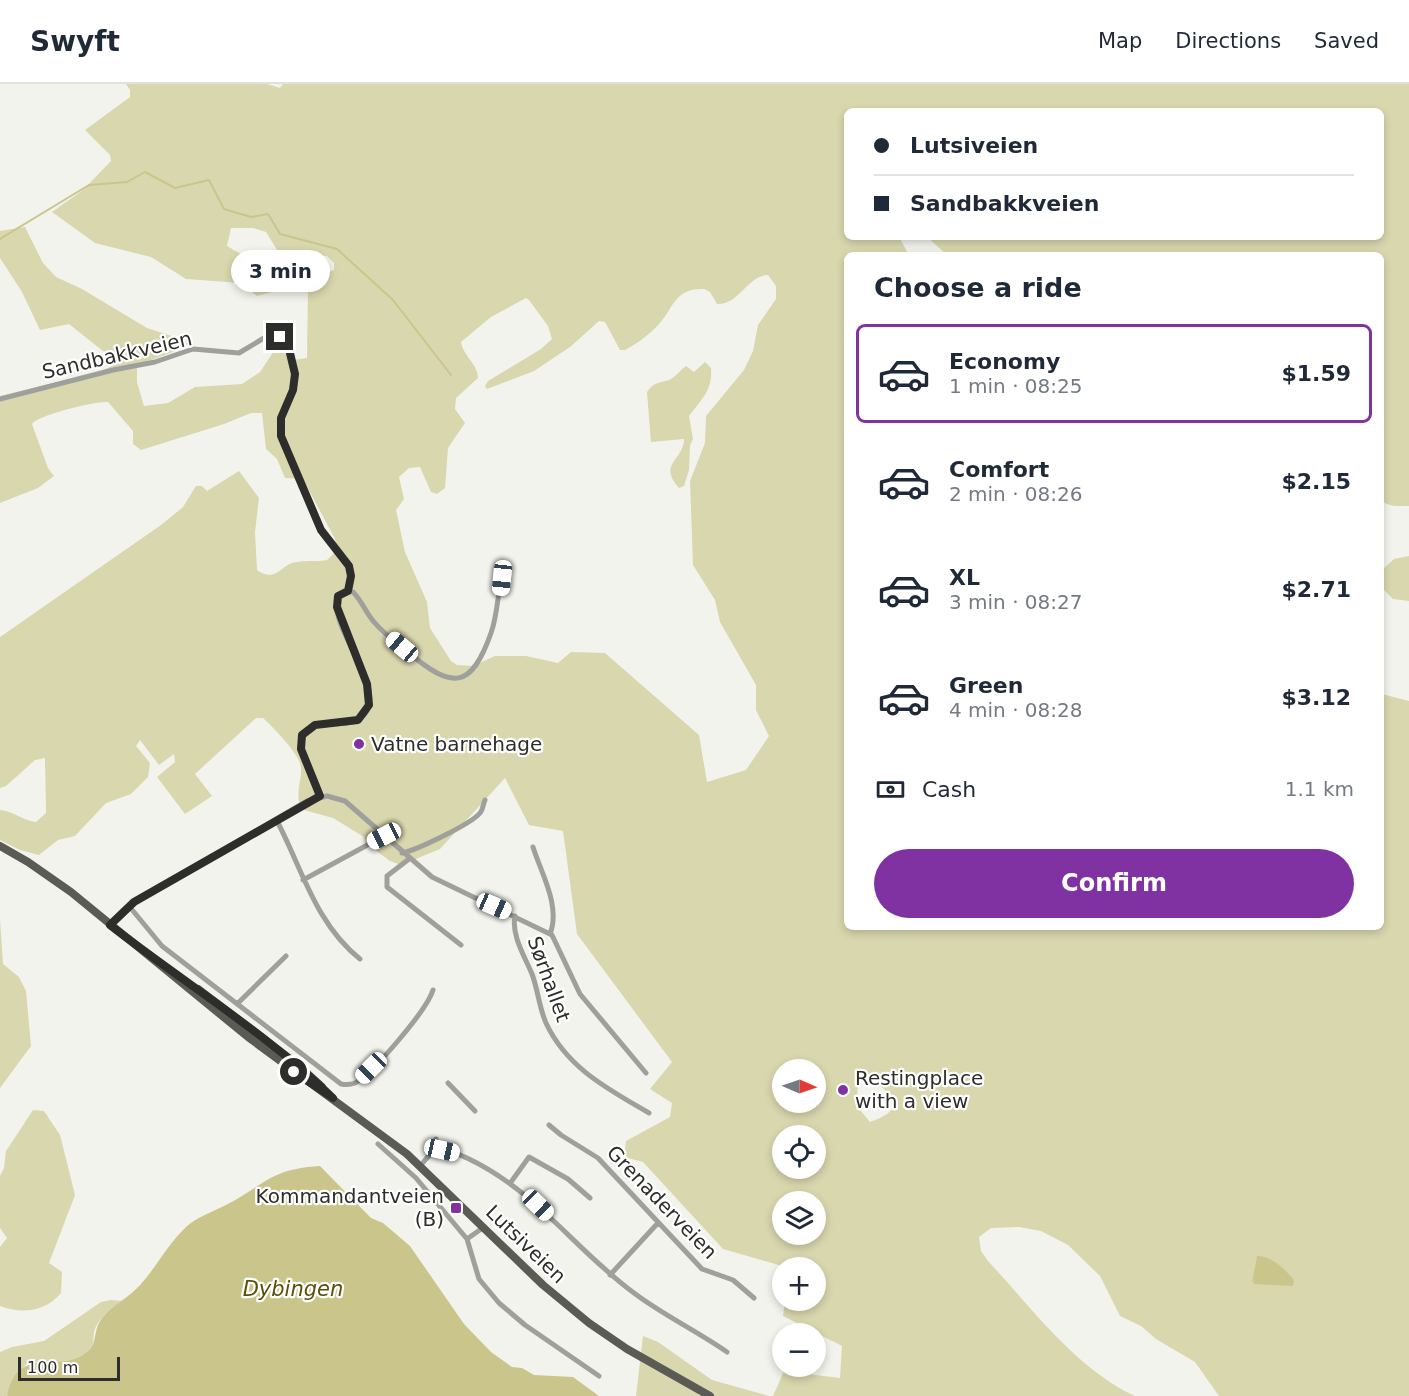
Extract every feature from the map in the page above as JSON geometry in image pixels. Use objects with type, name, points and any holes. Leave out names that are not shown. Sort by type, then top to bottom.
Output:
[{"type":"main road","name":"Lutsiveien","points":[[0,846],[42,871],[182,980],[236,1017],[298,1065],[333,1098],[420,1166],[543,1286],[589,1323],[627,1349],[710,1396]]},
{"type":"street","name":"Sandbakkveien","points":[[0,399],[113,370],[155,362],[193,349],[239,353],[269,336],[280,337],[289,349],[295,374],[293,390],[281,418],[281,436],[321,530],[349,566],[351,576],[348,591]]},
{"type":"street","points":[[320,796],[301,749],[302,735],[315,725],[358,720],[366,711],[370,700],[367,684],[337,607],[338,596],[348,591],[358,597],[374,622],[429,670],[443,678],[457,678],[473,670],[487,646],[496,620],[505,566]]},
{"type":"street","points":[[110,925],[129,906],[276,819],[320,796],[335,797],[350,804],[402,853],[432,877],[550,934],[556,940],[580,994],[646,1074]]},
{"type":"street","points":[[402,853],[420,847],[471,820],[481,813],[485,800]]},
{"type":"street","points":[[276,819],[303,880],[328,924],[345,946],[360,959]]},
{"type":"street","points":[[303,880],[384,836]]},
{"type":"street","points":[[533,847],[551,901],[553,923],[550,934]]},
{"type":"street","points":[[409,859],[387,876],[387,886],[460,945]]},
{"type":"street","points":[[129,906],[156,940],[337,1082],[348,1085],[362,1077],[395,1044],[417,1017],[433,990]]},
{"type":"street","name":"Sørhallet","points":[[515,916],[516,932],[536,985],[544,1018],[558,1045],[588,1076],[649,1113]]},
{"type":"street","points":[[237,1004],[286,956]]},
{"type":"street","points":[[448,1083],[475,1111]]},
{"type":"street","name":"Grenaderveien","points":[[549,1125],[561,1136],[598,1158],[657,1224],[702,1269],[733,1280],[754,1298]]},
{"type":"street","points":[[435,1151],[436,1139]]},
{"type":"street","points":[[378,1144],[416,1178],[467,1239],[479,1279],[499,1303],[525,1325],[599,1376]]},
{"type":"street","points":[[420,1166],[435,1151],[442,1150],[461,1155],[511,1182],[529,1196],[610,1275],[635,1294],[727,1352]]},
{"type":"street","points":[[511,1182],[529,1156],[562,1175],[590,1198]]},
{"type":"street","points":[[610,1275],[657,1224]]},
{"type":"street","points":[[467,1239],[484,1227]]},
{"type":"shaded area","points":[[126,84],[267,84],[280,88],[283,84],[1409,84],[1409,506],[1384,502],[1384,252],[944,252],[930,240],[1384,240],[1384,108],[844,108],[844,240],[901,240],[907,252],[844,252],[844,930],[1384,930],[1384,695],[1409,701],[1409,1396],[1219,1396],[1195,1362],[1156,1339],[1141,1326],[1120,1316],[1100,1276],[1068,1245],[1041,1231],[1019,1227],[991,1228],[979,1237],[981,1251],[1038,1317],[1074,1353],[1093,1370],[1135,1396],[773,1396],[781,1377],[840,1378],[842,1346],[826,1338],[826,1323],[797,1323],[783,1316],[784,1311],[826,1311],[826,1257],[772,1257],[772,1263],[723,1249],[643,1162],[624,1157],[626,1141],[670,1117],[672,1103],[650,1089],[672,1062],[577,934],[563,831],[529,825],[505,778],[440,849],[401,865],[390,861],[367,844],[364,837],[333,818],[304,810],[300,805],[298,793],[301,769],[298,758],[263,718],[256,718],[195,774],[212,796],[185,814],[157,777],[175,762],[174,754],[159,765],[140,740],[136,746],[150,763],[148,777],[131,794],[106,803],[75,836],[58,840],[39,855],[20,850],[0,840],[0,810],[36,822],[46,813],[45,758],[35,760],[6,786],[0,788],[0,637],[161,525],[183,507],[196,486],[202,486],[207,491],[239,471],[259,498],[255,532],[257,570],[264,574],[274,574],[292,563],[327,560],[337,550],[335,539],[303,479],[285,478],[277,459],[266,449],[262,413],[251,413],[224,424],[141,450],[133,444],[133,431],[108,402],[55,413],[36,420],[32,424],[48,468],[54,476],[38,488],[0,503],[0,396],[102,371],[118,363],[69,324],[40,330],[22,292],[0,258],[0,231],[25,227],[43,263],[56,277],[82,289],[147,328],[190,342],[181,349],[137,365],[137,382],[144,406],[168,403],[195,387],[242,384],[260,372],[274,351],[281,351],[294,360],[307,358],[308,287],[316,276],[334,270],[334,263],[327,256],[279,253],[266,232],[253,228],[231,228],[227,246],[274,273],[276,291],[257,296],[240,283],[186,279],[151,257],[95,243],[52,212],[83,190],[111,161],[110,155],[85,130],[130,97],[130,90]],"holes":[[[768,275],[776,286],[776,299],[758,325],[753,351],[744,370],[706,416],[705,443],[690,481],[693,565],[715,600],[720,622],[756,685],[756,710],[769,736],[746,770],[707,782],[699,735],[605,653],[571,652],[558,663],[526,656],[495,656],[473,666],[457,665],[451,661],[430,628],[427,602],[405,552],[396,510],[404,499],[399,477],[409,468],[420,467],[431,492],[437,494],[445,488],[448,448],[465,423],[455,409],[456,398],[478,378],[476,368],[464,352],[461,342],[491,317],[526,298],[548,326],[552,339],[541,349],[488,381],[485,386],[487,389],[534,371],[570,347],[599,321],[605,322],[620,350],[625,350],[652,331],[676,300],[686,292],[704,289],[710,292],[717,304],[731,300],[761,276]],[[859,1077],[883,1088],[896,1100],[895,1105],[883,1117],[870,1122],[856,1105]]]},
{"type":"shaded area","points":[[705,362],[711,368],[710,383],[689,416],[693,439],[690,445],[689,470],[684,486],[679,488],[670,473],[684,439],[651,442],[647,392],[654,385],[671,379],[686,366],[694,372]]},
{"type":"shaded area","points":[[1409,556],[1409,601],[1393,599],[1384,590],[1384,568],[1394,559]]},
{"type":"shaded area","points":[[0,919],[3,964],[19,977],[26,991],[31,1046],[0,1088]]},
{"type":"shaded area","points":[[33,1110],[44,1111],[60,1135],[75,1195],[49,1263],[62,1272],[61,1293],[40,1308],[17,1310],[0,1306],[0,1247],[7,1238],[0,1228],[0,1176],[4,1168],[6,1151]]},
{"type":"shaded area","points":[[122,1301],[98,1323],[94,1332],[93,1344],[87,1352],[80,1357],[63,1361],[29,1363],[15,1377],[7,1396],[0,1396],[0,1352],[12,1347],[44,1341],[101,1302]]},
{"type":"shaded area","points":[[643,1336],[658,1342],[712,1380],[769,1396],[636,1396]]},
{"type":"water","name":"Dybingen","points":[[320,1166],[371,1218],[383,1223],[410,1246],[464,1324],[491,1352],[512,1367],[522,1368],[534,1375],[573,1377],[599,1396],[7,1396],[13,1379],[21,1369],[42,1362],[67,1361],[79,1357],[90,1349],[103,1317],[141,1284],[190,1223],[279,1174],[290,1170]]},
{"type":"water","points":[[1257,1256],[1268,1258],[1282,1268],[1294,1280],[1293,1286],[1255,1284],[1253,1283],[1255,1279],[1252,1283]]},
{"type":"waterway","points":[[0,239],[89,185],[127,182],[145,172],[175,188],[209,180],[224,209],[251,217],[268,214],[280,234],[337,249],[393,300],[451,375]]},
{"type":"place","name":"Vatne barnehage","points":[[359,744]]},
{"type":"place","name":"Restingplace with a view","points":[[843,1090]]},
{"type":"place","name":"Kommandantveien (B)","points":[[456,1208]]},
{"type":"route","points":[[280,337],[289,349],[295,374],[293,390],[281,418],[281,436],[300,475],[321,530],[343,555],[349,566],[351,576],[348,591],[338,596],[337,607],[370,692],[369,705],[358,720],[322,723],[309,728],[302,735],[301,749],[320,796],[314,797],[134,902],[110,925],[298,1065],[333,1098],[294,1072]]}]
